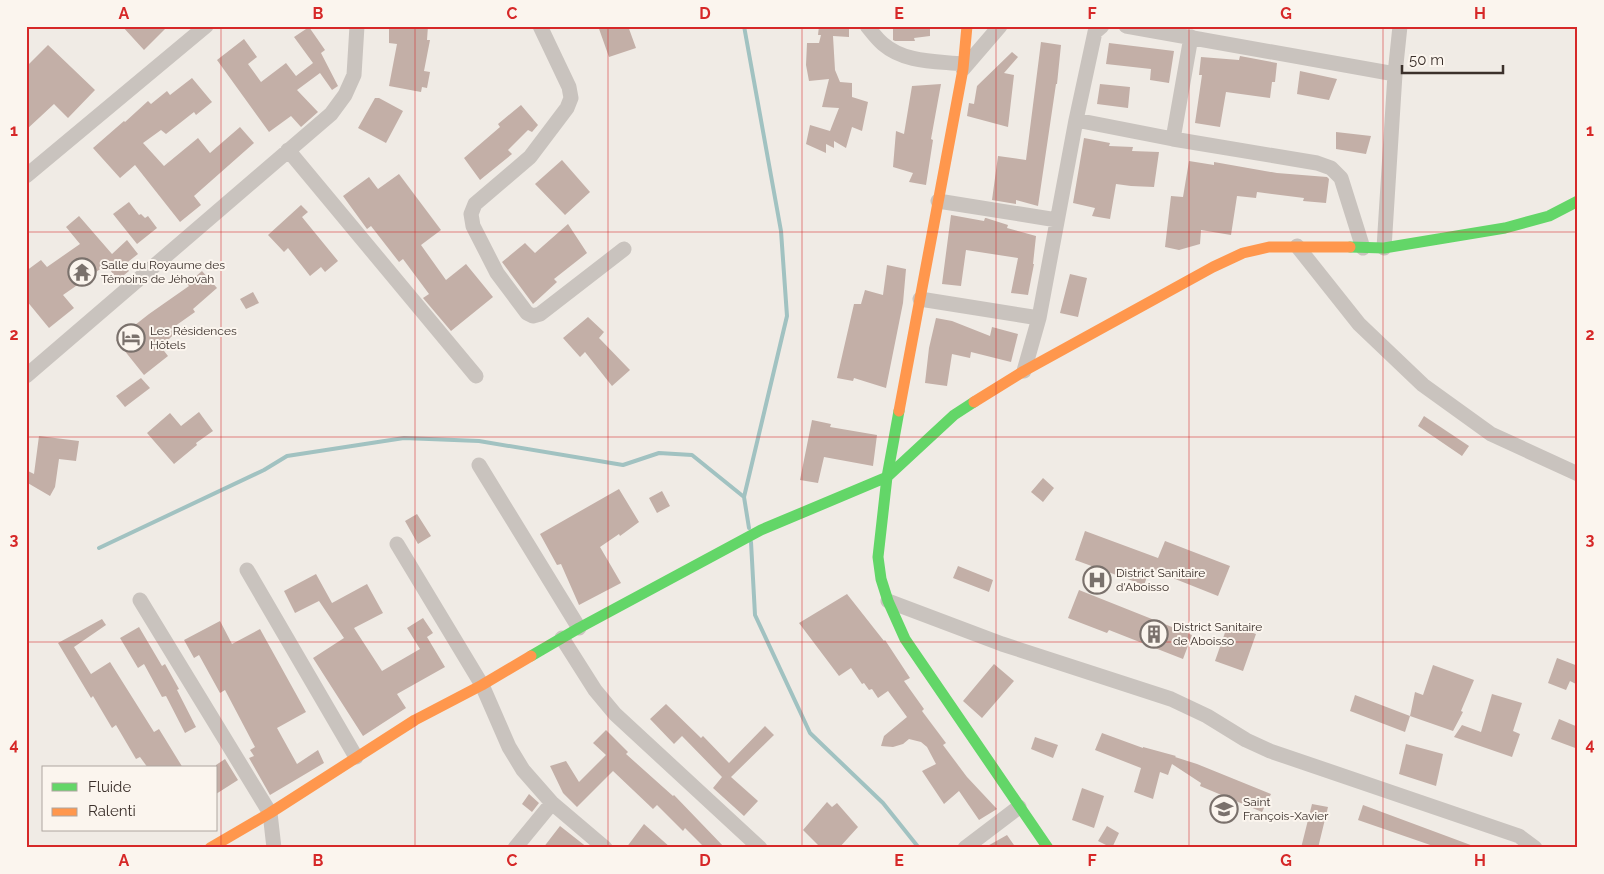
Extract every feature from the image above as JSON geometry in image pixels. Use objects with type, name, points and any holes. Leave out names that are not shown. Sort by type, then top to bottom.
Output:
[{"type":"street","points":[[26,176],[206,26]]},
{"type":"street","points":[[26,376],[331,114],[345,95],[354,75],[357,26]]},
{"type":"street","points":[[540,26],[569,87],[571,98],[567,108],[530,157],[475,204],[471,214],[473,226],[497,273],[527,313],[533,316],[540,314],[624,249]]},
{"type":"street","points":[[867,26],[882,44],[894,53],[910,58],[963,66]]},
{"type":"street","points":[[967,26],[963,66],[887,477],[878,557],[881,579],[888,601],[905,639],[1048,848]]},
{"type":"street","points":[[963,66],[1000,26]]},
{"type":"street","points":[[1024,371],[1039,318],[1076,120],[1095,32],[1102,26]]},
{"type":"street","points":[[1126,26],[1395,74]]},
{"type":"street","points":[[1384,248],[1395,74],[1400,26]]},
{"type":"street","points":[[1173,139],[1191,37]]},
{"type":"street","points":[[1076,120],[1173,139],[1317,163],[1331,168],[1342,178],[1363,248]]},
{"type":"street","points":[[288,150],[476,376]]},
{"type":"street","points":[[210,848],[270,813],[415,720],[482,685],[580,628],[761,530],[887,477],[954,415],[976,400],[1024,371],[1228,260],[1243,253],[1268,247],[1384,248],[1505,228],[1549,216],[1578,200]]},
{"type":"street","points":[[938,201],[1057,220]]},
{"type":"street","points":[[1297,246],[1359,324],[1423,385],[1491,434],[1578,474]]},
{"type":"street","points":[[920,299],[1039,318]]},
{"type":"street","points":[[480,465],[580,628]]},
{"type":"street","points":[[397,544],[482,685],[509,747],[523,770],[552,803],[605,848]]},
{"type":"street","points":[[247,570],[356,757]]},
{"type":"street","points":[[140,600],[270,813],[274,848]]},
{"type":"street","points":[[888,601],[1002,644],[1171,699],[1207,716],[1246,740],[1270,751],[1519,836],[1535,848]]},
{"type":"street","points":[[562,638],[595,690],[615,714],[760,848]]},
{"type":"street","points":[[515,848],[552,803]]},
{"type":"street","points":[[965,848],[1019,806]]},
{"type":"building","points":[[122,26],[168,26],[144,50]]},
{"type":"building","points":[[389,26],[428,26],[427,40],[430,40],[424,71],[430,72],[427,88],[422,87],[421,92],[389,86],[397,44],[389,43]]},
{"type":"building","points":[[598,26],[628,26],[636,48],[609,57]]},
{"type":"building","points":[[819,26],[849,26],[849,37],[833,36],[835,70],[840,82],[852,83],[852,97],[868,102],[862,131],[852,127],[846,148],[834,141],[834,148],[826,144],[826,153],[806,144],[810,125],[830,131],[839,108],[822,107],[829,79],[809,81],[806,65],[807,43],[819,43],[821,35],[818,35]]},
{"type":"building","points":[[893,26],[930,26],[930,36],[914,38],[915,41],[895,41],[893,40]]},
{"type":"building","points":[[309,27],[325,50],[321,53],[338,86],[332,90],[320,73],[297,90],[318,112],[301,127],[291,116],[269,132],[217,60],[244,39],[257,57],[248,64],[261,82],[286,63],[296,76],[313,63],[294,37]]},
{"type":"building","points":[[1041,42],[1061,45],[1057,84],[1038,206],[1016,200],[1016,204],[992,200],[998,156],[1026,160]]},
{"type":"building","points":[[1109,43],[1174,51],[1169,83],[1150,80],[1151,69],[1106,64]]},
{"type":"building","points":[[48,45],[95,90],[68,118],[54,104],[26,130],[26,67]]},
{"type":"building","points":[[1012,52],[1018,57],[1004,73],[1014,75],[1008,127],[967,116],[969,103],[974,104],[977,86]]},
{"type":"building","points":[[1240,56],[1277,63],[1275,82],[1272,82],[1270,98],[1226,92],[1220,127],[1195,123],[1202,75],[1199,75],[1201,57],[1239,60]]},
{"type":"building","points":[[1300,71],[1337,79],[1329,100],[1297,94]]},
{"type":"building","points":[[192,78],[212,102],[196,115],[194,112],[166,134],[161,130],[143,143],[164,166],[198,138],[210,153],[240,127],[254,143],[194,196],[201,205],[180,222],[135,165],[120,178],[93,148],[148,101],[151,104],[167,91],[170,95]]},
{"type":"building","points":[[941,84],[931,139],[933,140],[926,185],[909,182],[913,173],[893,167],[896,131],[904,134],[912,86]]},
{"type":"building","points":[[1100,84],[1130,87],[1128,108],[1097,104]]},
{"type":"building","points":[[375,98],[379,98],[403,111],[386,143],[358,128]]},
{"type":"building","points":[[521,105],[538,125],[532,132],[528,130],[508,150],[512,154],[480,180],[464,158],[500,127],[498,124]]},
{"type":"building","points":[[1336,132],[1371,136],[1366,154],[1336,149]]},
{"type":"building","points":[[1084,138],[1110,143],[1109,146],[1133,147],[1132,151],[1159,152],[1154,187],[1116,184],[1110,219],[1092,216],[1095,208],[1073,203]]},
{"type":"building","points":[[562,160],[590,192],[565,215],[535,184]]},
{"type":"building","points":[[1189,161],[1214,165],[1214,162],[1277,173],[1327,177],[1329,179],[1326,203],[1303,201],[1304,198],[1257,192],[1256,198],[1237,196],[1231,235],[1201,230],[1200,244],[1179,250],[1165,247],[1171,196],[1183,197]]},
{"type":"building","points":[[399,174],[441,230],[421,245],[446,280],[466,264],[493,297],[451,331],[423,298],[429,294],[403,259],[399,262],[371,226],[367,229],[343,196],[369,177],[378,189]]},
{"type":"building","points":[[129,202],[139,215],[141,214],[145,218],[148,216],[157,228],[137,244],[113,214]]},
{"type":"building","points":[[301,205],[308,212],[302,217],[338,261],[325,272],[321,267],[310,276],[288,248],[284,252],[268,235]]},
{"type":"building","points":[[951,215],[984,221],[986,218],[1008,225],[1007,228],[1036,236],[1034,264],[1028,295],[1011,293],[1018,258],[966,250],[961,286],[942,284]]},
{"type":"building","points":[[79,216],[112,254],[127,240],[138,254],[124,265],[129,271],[118,280],[106,265],[63,295],[74,308],[49,328],[26,300],[26,271],[41,260],[47,267],[80,244],[66,227]]},
{"type":"building","points":[[568,224],[587,253],[554,279],[557,282],[533,304],[502,262],[525,243],[535,253]]},
{"type":"building","points":[[887,265],[906,269],[903,303],[886,388],[854,378],[853,381],[837,378],[854,304],[861,304],[865,290],[883,295]]},
{"type":"building","points":[[202,271],[217,288],[193,309],[195,312],[171,329],[173,335],[161,347],[168,356],[144,375],[116,340],[189,286],[187,284]]},
{"type":"building","points":[[1070,274],[1087,278],[1078,317],[1060,313]]},
{"type":"building","points":[[253,292],[259,303],[246,309],[240,299]]},
{"type":"building","points":[[588,317],[604,332],[599,338],[630,370],[612,386],[585,352],[580,357],[563,338]]},
{"type":"building","points":[[936,318],[952,321],[990,336],[992,327],[1018,334],[1011,362],[971,352],[970,358],[952,354],[947,386],[925,383],[929,348]]},
{"type":"building","points":[[141,378],[150,388],[125,407],[116,396]]},
{"type":"building","points":[[199,412],[213,431],[196,443],[197,445],[174,464],[147,433],[170,413],[181,426]]},
{"type":"building","points":[[1424,416],[1469,446],[1462,456],[1418,426]]},
{"type":"building","points":[[812,420],[831,424],[830,427],[877,435],[873,466],[824,457],[818,483],[800,480]]},
{"type":"building","points":[[39,436],[79,441],[76,461],[59,459],[55,487],[50,496],[26,482],[26,470],[34,474]]},
{"type":"building","points":[[1043,478],[1054,488],[1043,502],[1031,492]]},
{"type":"building","points":[[619,489],[639,522],[620,536],[619,534],[600,547],[621,583],[579,605],[561,564],[557,565],[540,534]]},
{"type":"building","points":[[662,491],[670,506],[657,513],[649,498]]},
{"type":"building","points":[[417,514],[431,536],[418,544],[405,521]]},
{"type":"building","points":[[1085,531],[1158,558],[1165,541],[1230,566],[1218,596],[1150,569],[1144,585],[1075,560]]},
{"type":"building","points":[[958,566],[993,580],[989,592],[953,578]]},
{"type":"building","points":[[316,574],[332,603],[367,584],[383,613],[354,628],[382,671],[420,649],[407,628],[423,618],[433,633],[427,637],[445,667],[397,694],[406,708],[363,736],[313,658],[344,638],[319,601],[295,613],[284,591]]},
{"type":"building","points":[[1079,590],[1192,635],[1183,659],[1109,630],[1107,633],[1068,618]]},
{"type":"building","points":[[847,594],[885,640],[910,678],[904,681],[924,709],[922,711],[946,743],[943,745],[967,777],[997,809],[979,820],[959,791],[944,804],[922,771],[936,764],[927,747],[921,742],[909,739],[903,744],[893,747],[881,746],[884,736],[907,717],[888,691],[878,698],[872,689],[869,690],[864,683],[862,684],[851,668],[839,676],[799,623]]},
{"type":"building","points":[[102,619],[106,625],[74,647],[91,674],[110,662],[154,732],[159,729],[182,766],[147,766],[140,757],[136,759],[116,725],[112,728],[93,696],[91,698],[58,643]]},
{"type":"building","points":[[220,621],[232,644],[260,629],[306,712],[277,728],[297,764],[318,750],[324,763],[270,795],[249,758],[254,756],[250,750],[255,747],[225,690],[220,693],[199,655],[194,658],[184,640]]},
{"type":"building","points":[[1228,624],[1256,634],[1243,671],[1215,661]]},
{"type":"building","points":[[139,627],[162,666],[165,664],[179,689],[177,690],[196,727],[185,733],[166,696],[162,697],[144,664],[138,668],[120,638]]},
{"type":"building","points":[[1557,658],[1578,666],[1578,685],[1570,681],[1566,690],[1548,683]]},
{"type":"building","points":[[994,664],[1014,681],[982,718],[963,701]]},
{"type":"building","points":[[1433,665],[1474,680],[1461,711],[1463,712],[1453,731],[1410,716],[1415,692],[1423,695]]},
{"type":"building","points":[[1492,694],[1522,703],[1513,731],[1520,734],[1512,757],[1454,737],[1462,725],[1481,732]]},
{"type":"building","points":[[1355,695],[1410,716],[1405,732],[1350,711]]},
{"type":"building","points":[[666,704],[701,738],[703,736],[729,763],[765,726],[774,735],[731,777],[758,801],[744,816],[713,788],[722,777],[682,736],[674,744],[650,719]]},
{"type":"building","points":[[1559,719],[1578,727],[1578,749],[1551,739]]},
{"type":"building","points":[[606,730],[628,752],[626,754],[674,795],[725,848],[705,848],[685,828],[683,831],[657,805],[653,809],[613,771],[577,807],[563,793],[550,766],[566,761],[579,782],[606,755],[593,743]]},
{"type":"building","points":[[1102,733],[1143,748],[1176,756],[1271,794],[1262,812],[1200,786],[1201,783],[1172,764],[1168,775],[1160,772],[1153,799],[1134,792],[1141,768],[1095,750]]},
{"type":"building","points":[[1035,737],[1058,745],[1053,758],[1031,749]]},
{"type":"building","points":[[1406,744],[1443,754],[1436,786],[1399,774]]},
{"type":"building","points":[[225,759],[238,780],[218,793],[218,766],[216,765]]},
{"type":"building","points":[[1082,788],[1104,796],[1094,828],[1072,820]]},
{"type":"building","points":[[529,794],[539,803],[532,812],[522,804]]},
{"type":"building","points":[[827,802],[832,807],[837,803],[858,827],[839,848],[821,848],[803,830]]},
{"type":"building","points":[[1312,804],[1328,807],[1318,848],[1301,848]]},
{"type":"building","points":[[1363,805],[1476,848],[1439,848],[1358,820]]},
{"type":"building","points":[[644,824],[671,848],[626,848]]},
{"type":"building","points":[[560,826],[588,848],[543,848]]},
{"type":"building","points":[[1107,826],[1119,833],[1112,848],[1098,841]]},
{"type":"building","points":[[1007,835],[1016,848],[984,848]]},
{"type":"waterway","points":[[744,26],[781,231],[787,316],[744,497],[749,528]]},
{"type":"waterway","points":[[99,548],[264,470],[287,456],[404,438],[479,441],[623,465],[659,453],[692,455],[744,497]]},
{"type":"waterway","points":[[751,542],[755,615],[810,733],[883,803],[919,848]]},
{"type":"traffic: fast","points":[[1350,247],[1384,248],[1505,228],[1549,216],[1578,201]]},
{"type":"traffic: fast","points":[[531,656],[761,530],[887,477],[954,415],[974,402]]},
{"type":"traffic: fast","points":[[899,411],[887,477],[878,557],[881,579],[888,601],[905,639],[1048,848]]},
{"type":"traffic: slow","points":[[899,411],[963,69],[967,26]]},
{"type":"traffic: slow","points":[[974,402],[1024,371],[1213,267],[1243,253],[1269,247],[1350,247]]},
{"type":"traffic: slow","points":[[210,848],[270,813],[415,720],[482,685],[531,656]]},
{"type":"place","name":"Salle du Royaume des Témoins de Jéhovah","points":[[82,272]]},
{"type":"place","name":"Les Résidences Hôtels","points":[[131,338]]},
{"type":"place","name":"District Sanitaire d'Aboisso","points":[[1097,580]]},
{"type":"place","name":"District Sanitaire de Aboisso","points":[[1154,634]]},
{"type":"place","name":"Saint François-Xavier","points":[[1224,809]]}]
